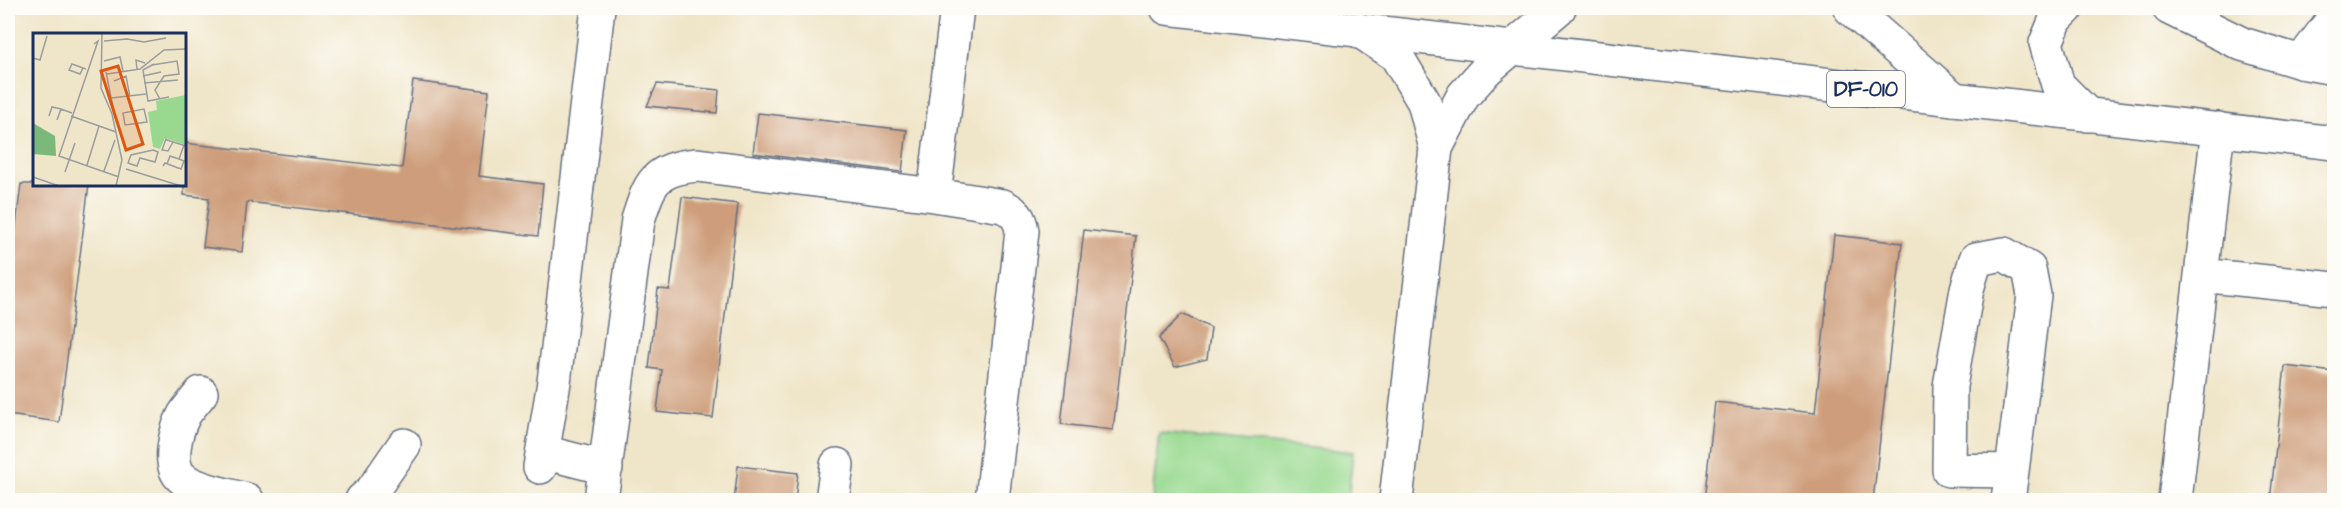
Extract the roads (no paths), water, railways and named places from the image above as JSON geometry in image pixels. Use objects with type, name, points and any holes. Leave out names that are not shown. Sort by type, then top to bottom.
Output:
[{"type":"main road","points":[[598,8],[556,372],[541,460],[606,468]]},
{"type":"main road","points":[[934,195],[957,8]]},
{"type":"main road","name":"DF-010","points":[[1167,8],[1346,21],[1515,48],[2334,143]]},
{"type":"main road","points":[[1396,501],[1436,148],[1463,96],[1486,70],[1515,48],[1559,8]]},
{"type":"main road","points":[[1850,8],[1954,99]]},
{"type":"main road","points":[[2067,8],[2056,19],[2046,43],[2058,85],[2088,114]]},
{"type":"main road","points":[[2169,8],[2242,44],[2301,62],[2334,68]]},
{"type":"main road","points":[[2301,62],[2334,18]]},
{"type":"main road","points":[[1346,21],[1396,55],[1424,102],[1436,148]]},
{"type":"main road","points":[[2175,501],[2218,129]]},
{"type":"main road","points":[[601,501],[638,220],[646,196],[657,177],[676,167],[697,165],[934,195],[1003,206],[1013,211],[1020,220],[1022,231],[992,501]]},
{"type":"main road","points":[[2004,254],[2029,269],[2034,295],[2010,486],[1949,470],[1950,386],[1967,289],[1976,259],[2004,254]]},
{"type":"main road","points":[[2201,275],[2334,289]]},
{"type":"main road","points":[[201,393],[184,415],[178,430],[174,461],[180,477],[194,485],[247,501]]},
{"type":"main road","points":[[362,501],[372,491],[404,445]]},
{"type":"main road","points":[[832,501],[837,465]]}]
